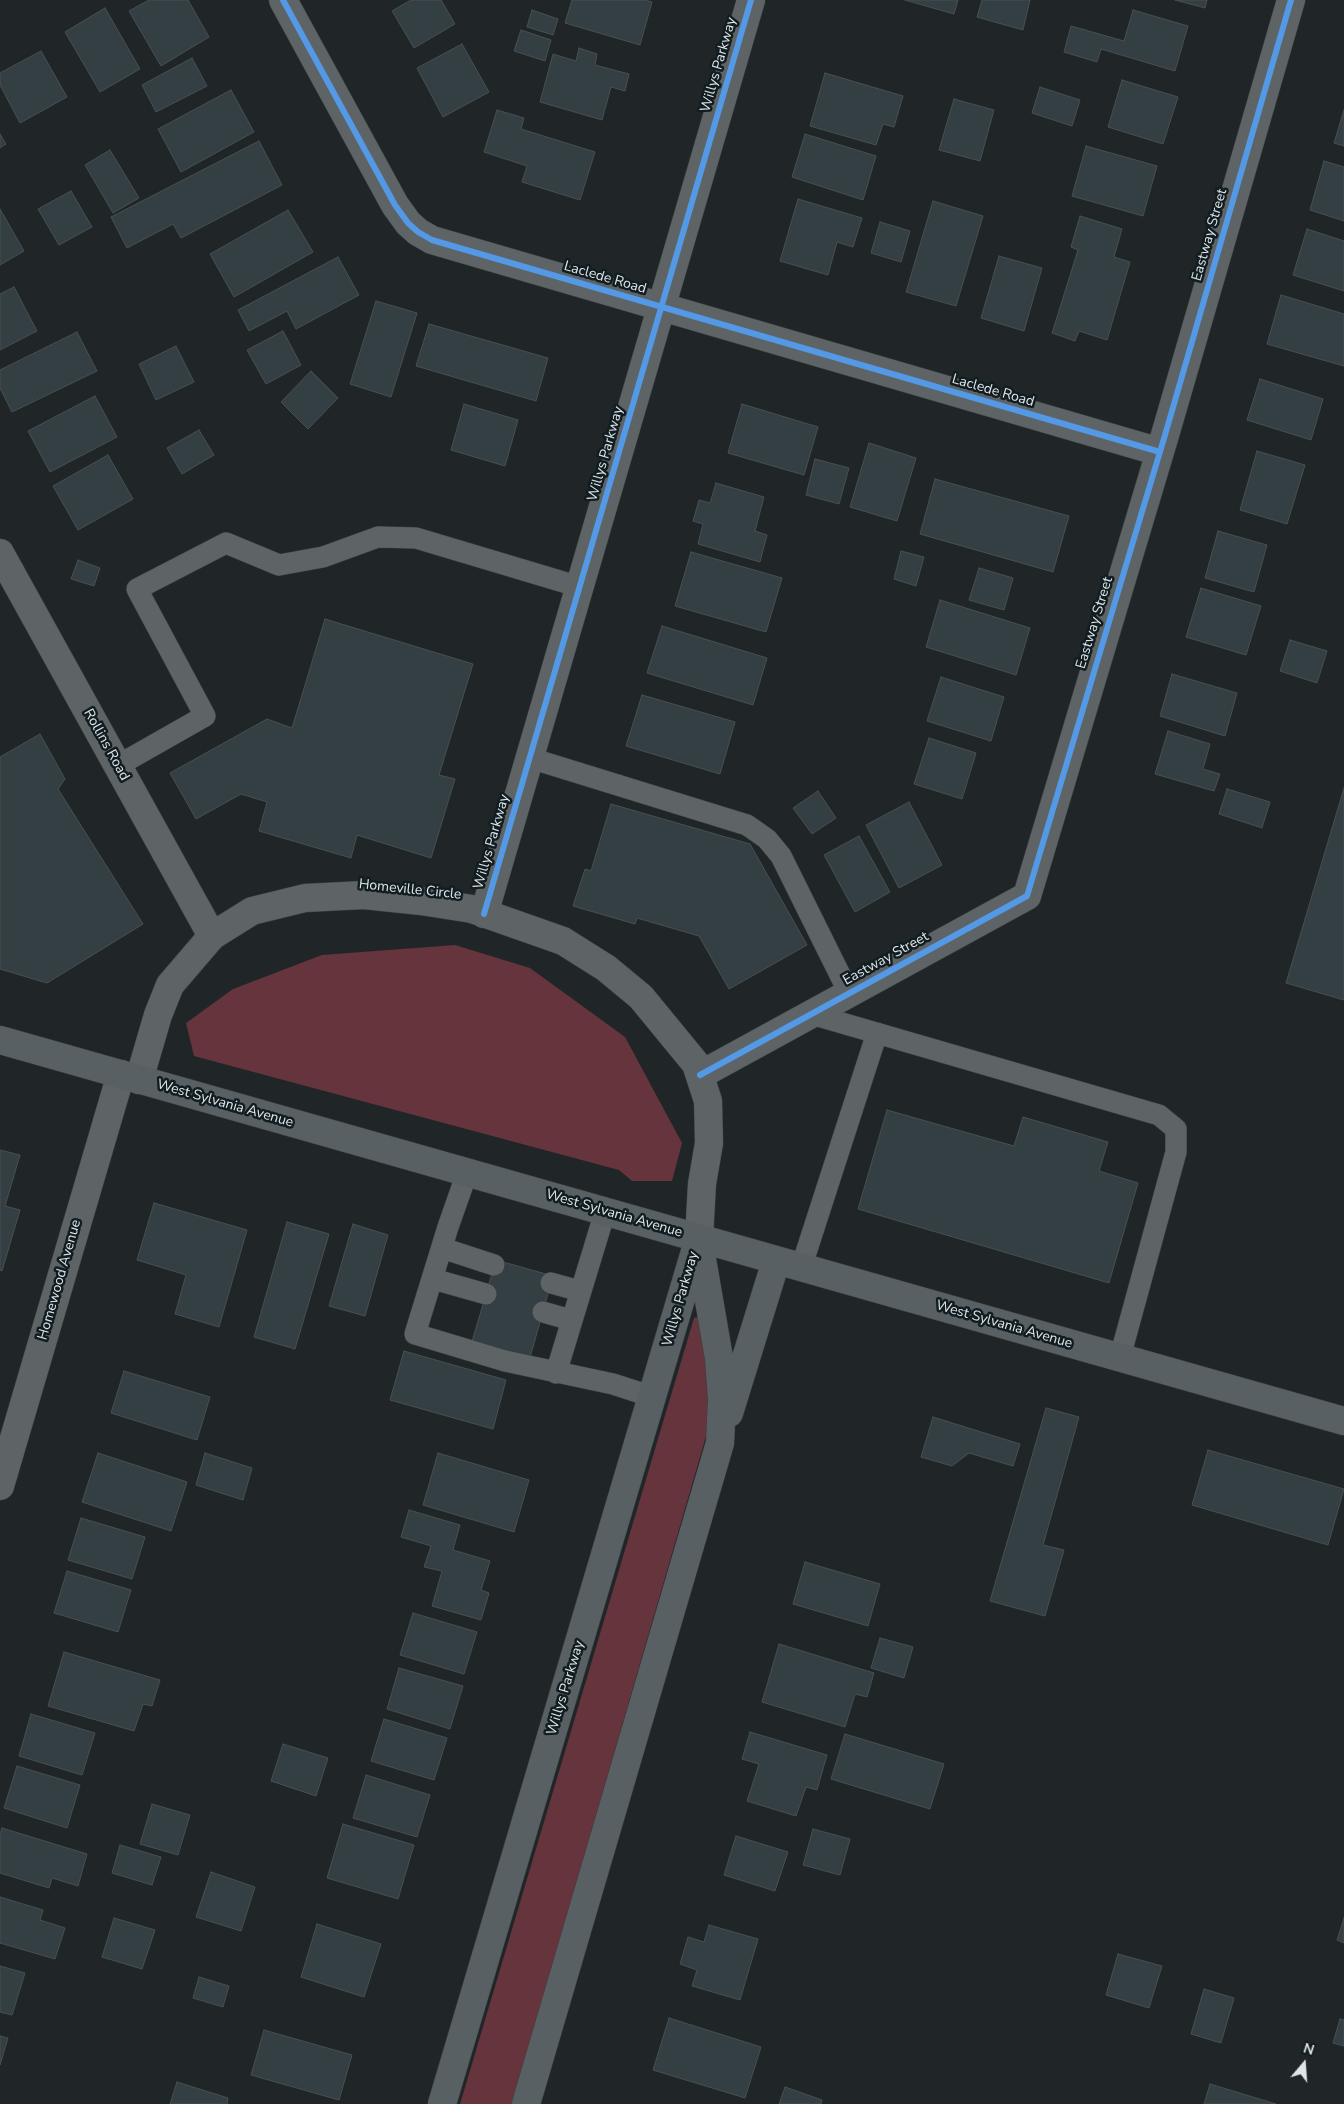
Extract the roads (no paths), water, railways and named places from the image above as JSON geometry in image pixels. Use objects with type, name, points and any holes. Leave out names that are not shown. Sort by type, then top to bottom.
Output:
[{"type":"main road","name":"West Sylvania Avenue","points":[[0,1040],[1344,1421]]},
{"type":"main road","name":"Willys Parkway","points":[[442,2104],[653,1397],[698,1238]]},
{"type":"main road","name":"Willys Parkway","points":[[526,2104],[720,1443],[722,1400],[719,1358],[698,1238]]},
{"type":"main road","points":[[720,1443],[789,1264]]},
{"type":"street","name":"Laclede Road","points":[[283,0],[395,206],[408,223],[418,232],[432,240],[1160,452]]},
{"type":"street","name":"Willys Parkway","points":[[484,914],[751,0]]},
{"type":"street","name":"Eastway Street","points":[[700,1075],[1027,896],[1160,452],[1291,0]]},
{"type":"street","name":"Rollins Road","points":[[0,553],[212,936]]},
{"type":"street","name":"Homeville Circle","points":[[130,1077],[170,985],[212,936],[252,911],[305,898],[364,895],[472,909],[562,942],[606,968],[641,997],[696,1064],[708,1101],[708,1143],[702,1184],[698,1238]]},
{"type":"street","name":"Homewood Avenue","points":[[0,1486],[130,1077]]},
{"type":"lane","points":[[118,766],[206,716],[137,589],[226,543],[279,564],[323,557],[378,537],[416,538],[580,587]]},
{"type":"lane","points":[[530,758],[747,825],[767,839],[781,856],[850,993]]},
{"type":"lane","points":[[811,1014],[1159,1115],[1176,1129],[1176,1152],[1120,1357]]},
{"type":"lane","points":[[789,1264],[877,1034]]},
{"type":"lane","points":[[467,1173],[415,1334],[504,1361],[613,1384],[653,1397]]},
{"type":"lane","points":[[556,1373],[604,1212]]},
{"type":"lane","points":[[442,1248],[494,1265]]},
{"type":"lane","points":[[433,1279],[486,1294]]},
{"type":"lane","points":[[551,1283],[580,1291]]},
{"type":"lane","points":[[543,1312],[571,1320]]}]
